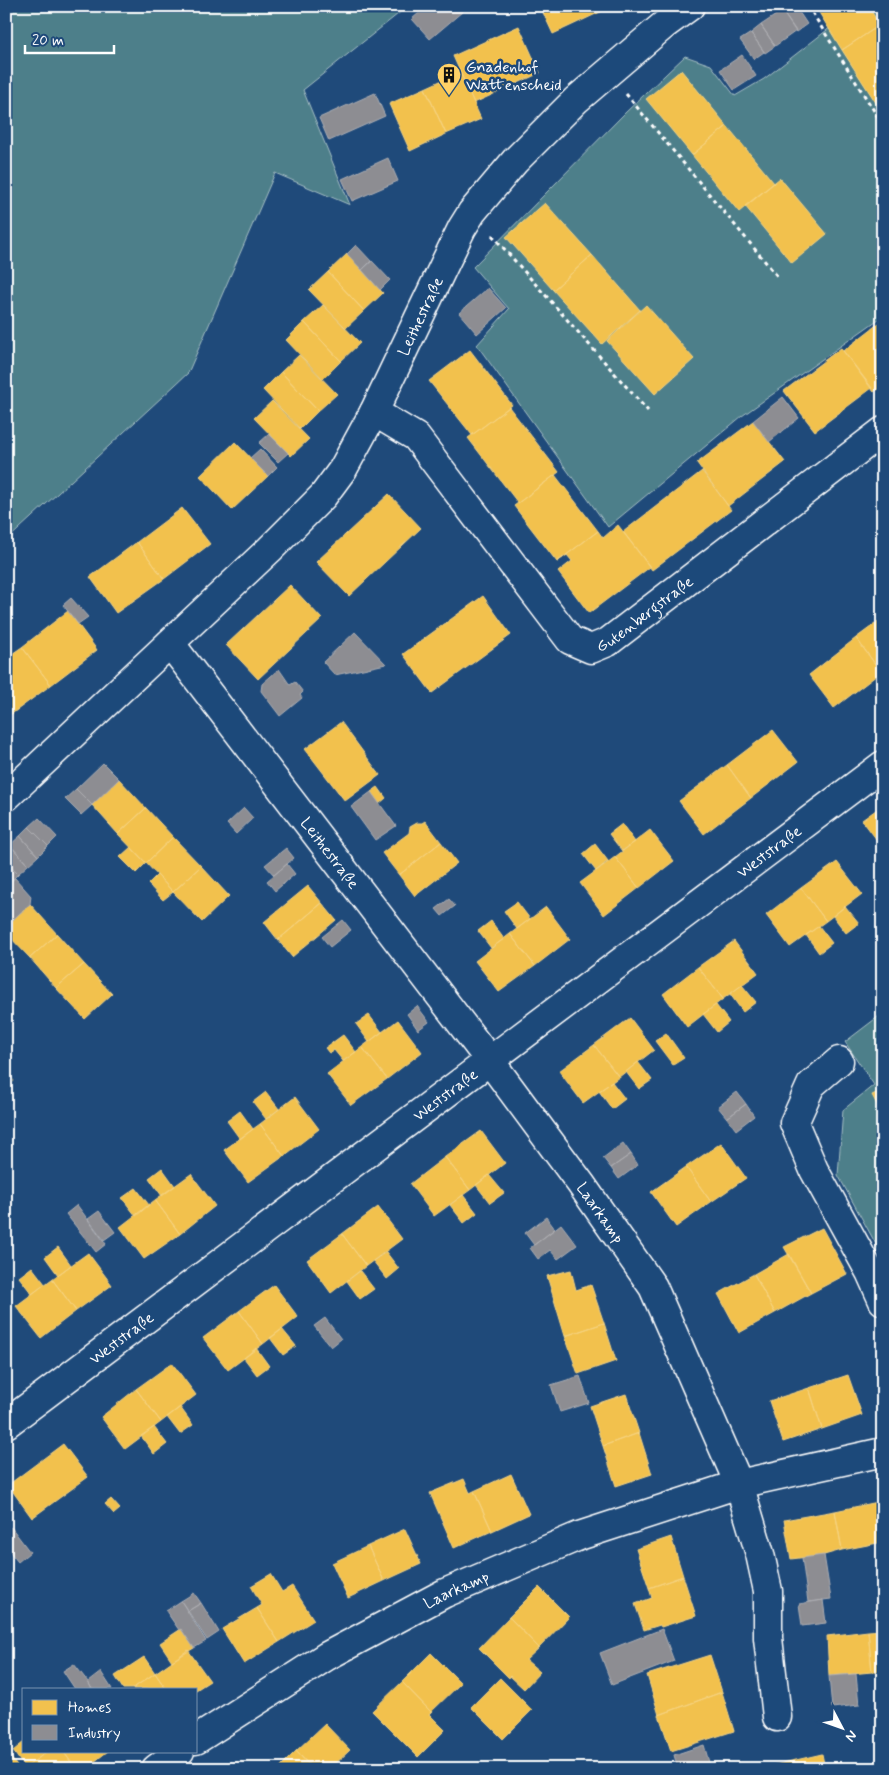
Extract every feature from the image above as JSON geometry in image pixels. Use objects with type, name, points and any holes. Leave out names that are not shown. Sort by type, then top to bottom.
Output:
[{"type":"street","name":"Leithestraße","points":[[6,797],[304,517],[323,496],[343,469],[374,412],[462,228],[472,212],[515,161],[576,100],[664,25],[690,6]]},
{"type":"street","name":"Gutenbergstraße","points":[[374,412],[416,437],[570,640],[591,649],[608,642],[883,431]]},
{"type":"street","name":"Leithestraße","points":[[170,643],[490,1061]]},
{"type":"street","name":"Weststraße","points":[[6,1424],[883,765]]},
{"type":"street","name":"Laarkamp","points":[[490,1061],[581,1184],[653,1287],[739,1484],[760,1554],[768,1591],[768,1638],[777,1716]]},
{"type":"street","points":[[839,1061],[811,1085],[794,1123],[814,1170],[870,1272],[883,1301]]},
{"type":"street","name":"Laarkamp","points":[[198,1739],[327,1656],[445,1593],[579,1536],[739,1484],[883,1452]]},
{"type":"street","points":[[156,1769],[179,1752]]},
{"type":"path","points":[[808,6],[883,125]]},
{"type":"path","points":[[608,72],[778,277]]},
{"type":"path","points":[[472,212],[648,411]]},
{"type":"green space","points":[[6,6],[408,6],[303,90],[350,205],[275,173],[188,373],[6,541]]},
{"type":"green space","points":[[858,6],[883,6],[883,316],[742,416],[608,527],[477,345],[509,309],[473,267],[625,113],[685,56],[711,65],[735,96],[764,79]]},
{"type":"green space","points":[[883,1013],[883,1257],[838,1175],[843,1110],[874,1085],[845,1042]]},
{"type":"building: Homes","points":[[540,6],[613,6],[553,34]]},
{"type":"building: Homes","points":[[815,6],[868,6],[880,25],[842,50]]},
{"type":"building: Homes","points":[[880,25],[883,30],[882,112],[842,50]]},
{"type":"building: Homes","points":[[519,26],[540,73],[474,103],[453,56]]},
{"type":"building: Homes","points":[[681,70],[727,126],[692,155],[646,99]]},
{"type":"building: Homes","name":"Gnadenhof Wattenscheid","points":[[460,72],[481,119],[446,134],[425,88]]},
{"type":"building: Homes","points":[[425,88],[446,134],[410,151],[389,104]]},
{"type":"building: Homes","points":[[727,126],[774,183],[739,212],[692,155]]},
{"type":"building: Homes","points":[[780,178],[827,234],[792,263],[745,206]]},
{"type":"building: Homes","points":[[545,203],[592,255],[553,290],[506,237]]},
{"type":"building: Homes","points":[[347,254],[383,293],[364,311],[328,272]]},
{"type":"building: Homes","points":[[592,255],[640,310],[602,344],[553,290]]},
{"type":"building: Homes","points":[[328,272],[364,311],[346,328],[309,290]]},
{"type":"building: Homes","points":[[323,305],[360,343],[341,361],[304,322]]},
{"type":"building: Homes","points":[[646,305],[694,359],[655,394],[607,341]]},
{"type":"building: Homes","points":[[883,320],[883,385],[874,392],[843,351]]},
{"type":"building: Homes","points":[[304,322],[341,361],[323,379],[286,340]]},
{"type":"building: Homes","points":[[841,348],[872,388],[815,431],[784,391]]},
{"type":"building: Homes","points":[[470,350],[512,405],[472,435],[429,381]]},
{"type":"building: Homes","points":[[299,355],[337,394],[318,411],[281,372]]},
{"type":"building: Homes","points":[[281,372],[318,411],[300,429],[263,390]]},
{"type":"building: Homes","points":[[272,401],[309,439],[291,456],[254,418]]},
{"type":"building: Homes","points":[[509,407],[559,472],[518,503],[468,438]]},
{"type":"building: Homes","points":[[753,421],[785,462],[728,506],[697,463]]},
{"type":"building: Homes","points":[[235,442],[268,476],[232,510],[200,476]]},
{"type":"building: Homes","points":[[702,471],[731,510],[652,570],[623,532]]},
{"type":"building: Homes","points":[[555,475],[598,531],[557,562],[514,506]]},
{"type":"building: Homes","points":[[389,494],[421,528],[349,596],[316,562]]},
{"type":"building: Homes","points":[[182,508],[210,544],[164,579],[137,542]]},
{"type":"building: Homes","points":[[618,525],[650,567],[589,613],[558,572],[572,561],[567,555],[557,562],[598,531],[603,538]]},
{"type":"building: Homes","points":[[137,542],[164,579],[116,613],[90,577]]},
{"type":"building: Homes","points":[[290,585],[322,619],[258,679],[226,645]]},
{"type":"building: Homes","points":[[483,596],[511,635],[432,693],[403,654]]},
{"type":"building: Homes","points":[[68,611],[97,650],[51,685],[22,647]]},
{"type":"building: Homes","points":[[883,618],[883,670],[881,672],[856,638]]},
{"type":"building: Homes","points":[[856,638],[881,672],[834,708],[809,675]]},
{"type":"building: Homes","points":[[22,647],[51,685],[6,718],[6,658]]},
{"type":"building: Homes","points":[[341,722],[380,775],[345,801],[305,749]]},
{"type":"building: Homes","points":[[773,730],[798,762],[751,798],[727,765]]},
{"type":"building: Homes","points":[[727,765],[751,798],[704,834],[679,801]]},
{"type":"building: Homes","points":[[119,779],[146,808],[118,834],[92,805]]},
{"type":"building: Homes","points":[[378,787],[386,798],[379,804],[371,792]]},
{"type":"building: Homes","points":[[883,805],[883,848],[862,820]]},
{"type":"building: Homes","points":[[146,808],[173,837],[146,863],[118,834]]},
{"type":"building: Homes","points":[[425,821],[441,842],[399,875],[382,853],[409,833],[410,827]]},
{"type":"building: Homes","points":[[622,824],[635,842],[622,851],[609,834]]},
{"type":"building: Homes","points":[[650,830],[674,861],[639,888],[615,857]]},
{"type":"building: Homes","points":[[173,837],[201,866],[173,892],[146,863]]},
{"type":"building: Homes","points":[[441,842],[457,863],[415,896],[399,875]]},
{"type":"building: Homes","points":[[595,844],[608,861],[596,871],[583,854]]},
{"type":"building: Homes","points":[[131,847],[146,863],[136,873],[120,857]]},
{"type":"building: Homes","points":[[615,857],[639,888],[604,915],[580,883]]},
{"type":"building: Homes","points":[[837,862],[862,894],[826,921],[801,888]]},
{"type":"building: Homes","points":[[201,866],[229,896],[202,922],[173,892]]},
{"type":"building: Homes","points":[[157,875],[173,892],[163,900],[148,884]]},
{"type":"building: Homes","points":[[308,886],[322,903],[278,940],[264,922]]},
{"type":"building: Homes","points":[[801,888],[826,921],[790,947],[766,915]]},
{"type":"building: Homes","points":[[517,902],[530,919],[517,929],[504,911]]},
{"type":"building: Homes","points":[[322,903],[336,920],[292,957],[278,940]]},
{"type":"building: Homes","points":[[30,904],[57,934],[30,958],[6,933],[6,926]]},
{"type":"building: Homes","points":[[845,906],[859,923],[846,933],[833,916]]},
{"type":"building: Homes","points":[[546,907],[570,939],[535,966],[510,934]]},
{"type":"building: Homes","points":[[491,921],[504,939],[491,948],[478,931]]},
{"type":"building: Homes","points":[[819,926],[832,943],[819,953],[806,935]]},
{"type":"building: Homes","points":[[57,934],[84,964],[56,988],[30,958]]},
{"type":"building: Homes","points":[[510,934],[535,966],[499,992],[475,961]]},
{"type":"building: Homes","points":[[734,941],[758,973],[723,999],[698,967]]},
{"type":"building: Homes","points":[[84,964],[112,994],[85,1019],[56,988]]},
{"type":"building: Homes","points":[[698,967],[723,999],[687,1027],[663,994]]},
{"type":"building: Homes","points":[[742,985],[756,1002],[743,1012],[730,994]]},
{"type":"building: Homes","points":[[716,1005],[729,1022],[717,1032],[703,1014]]},
{"type":"building: Homes","points":[[369,1015],[382,1032],[369,1042],[356,1024]]},
{"type":"building: Homes","points":[[630,1018],[654,1050],[619,1077],[594,1045]]},
{"type":"building: Homes","points":[[398,1020],[422,1052],[387,1079],[362,1047]]},
{"type":"building: Homes","points":[[666,1033],[684,1058],[673,1065],[655,1041]]},
{"type":"building: Homes","points":[[343,1035],[356,1052],[343,1061],[334,1050],[329,1053],[325,1048]]},
{"type":"building: Homes","points":[[594,1045],[619,1077],[583,1103],[559,1071]]},
{"type":"building: Homes","points":[[362,1047],[387,1079],[351,1105],[327,1074]]},
{"type":"building: Homes","points":[[638,1062],[652,1080],[639,1089],[626,1072]]},
{"type":"building: Homes","points":[[6,1072],[14,1081],[6,1088]]},
{"type":"building: Homes","points":[[612,1082],[625,1099],[612,1109],[599,1091]]},
{"type":"building: Homes","points":[[883,1090],[883,1116],[872,1095]]},
{"type":"building: Homes","points":[[266,1092],[279,1109],[266,1119],[253,1102]]},
{"type":"building: Homes","points":[[295,1097],[319,1129],[284,1156],[260,1124]]},
{"type":"building: Homes","points":[[240,1111],[253,1129],[240,1139],[227,1121]]},
{"type":"building: Homes","points":[[260,1124],[284,1156],[248,1182],[224,1150]]},
{"type":"building: Homes","points":[[481,1131],[505,1163],[470,1190],[445,1157]]},
{"type":"building: Homes","points":[[721,1143],[746,1178],[711,1202],[686,1167]]},
{"type":"building: Homes","points":[[445,1157],[470,1190],[434,1216],[410,1184]]},
{"type":"building: Homes","points":[[686,1167],[711,1202],[676,1227],[651,1192]]},
{"type":"building: Homes","points":[[162,1168],[175,1186],[162,1196],[149,1178]]},
{"type":"building: Homes","points":[[191,1174],[215,1206],[180,1234],[155,1200]]},
{"type":"building: Homes","points":[[489,1175],[504,1193],[490,1203],[476,1185]]},
{"type":"building: Homes","points":[[136,1188],[149,1205],[136,1216],[122,1198]]},
{"type":"building: Homes","points":[[463,1195],[477,1213],[464,1223],[450,1205]]},
{"type":"building: Homes","points":[[155,1200],[180,1234],[144,1259],[120,1227]]},
{"type":"building: Homes","points":[[378,1207],[402,1239],[366,1266],[342,1234]]},
{"type":"building: Homes","points":[[822,1228],[847,1274],[811,1293],[784,1247]]},
{"type":"building: Homes","points":[[342,1234],[366,1266],[331,1293],[307,1260]]},
{"type":"building: Homes","points":[[58,1247],[71,1265],[58,1275],[45,1257]]},
{"type":"building: Homes","points":[[386,1252],[399,1269],[387,1279],[373,1261]]},
{"type":"building: Homes","points":[[88,1253],[112,1285],[76,1311],[52,1279]]},
{"type":"building: Homes","points":[[789,1254],[811,1293],[775,1313],[754,1274]]},
{"type":"building: Homes","points":[[32,1267],[45,1284],[32,1294],[19,1277]]},
{"type":"building: Homes","points":[[571,1270],[576,1290],[591,1285],[604,1323],[565,1336],[547,1276]]},
{"type":"building: Homes","points":[[360,1271],[374,1289],[360,1299],[347,1281]]},
{"type":"building: Homes","points":[[754,1274],[775,1313],[739,1333],[718,1294]]},
{"type":"building: Homes","points":[[52,1279],[76,1311],[41,1338],[16,1306]]},
{"type":"building: Homes","points":[[274,1285],[298,1317],[263,1344],[239,1311]]},
{"type":"building: Homes","points":[[239,1311],[263,1344],[228,1370],[203,1338]]},
{"type":"building: Homes","points":[[604,1323],[616,1361],[578,1374],[565,1336]]},
{"type":"building: Homes","points":[[282,1329],[296,1346],[283,1355],[270,1338]]},
{"type":"building: Homes","points":[[256,1348],[269,1366],[257,1375],[244,1358]]},
{"type":"building: Homes","points":[[172,1363],[196,1395],[161,1422],[136,1389]]},
{"type":"building: Homes","points":[[848,1375],[862,1415],[822,1429],[809,1388]]},
{"type":"building: Homes","points":[[809,1388],[822,1429],[783,1442],[769,1401]]},
{"type":"building: Homes","points":[[136,1389],[161,1422],[125,1449],[101,1417]]},
{"type":"building: Homes","points":[[626,1394],[639,1433],[603,1446],[590,1406]]},
{"type":"building: Homes","points":[[180,1407],[193,1425],[180,1434],[167,1417]]},
{"type":"building: Homes","points":[[154,1427],[167,1444],[154,1454],[141,1436]]},
{"type":"building: Homes","points":[[639,1433],[652,1474],[616,1486],[603,1446]]},
{"type":"building: Homes","points":[[63,1444],[88,1477],[32,1518],[8,1485]]},
{"type":"building: Homes","points":[[511,1474],[529,1514],[492,1531],[474,1491]]},
{"type":"building: Homes","points":[[464,1479],[470,1493],[474,1491],[492,1531],[454,1548],[430,1493]]},
{"type":"building: Homes","points":[[111,1499],[120,1509],[114,1514],[105,1504]]},
{"type":"building: Homes","points":[[883,1501],[883,1542],[842,1550],[835,1511]]},
{"type":"building: Homes","points":[[835,1511],[842,1550],[824,1555],[791,1559],[784,1520]]},
{"type":"building: Homes","points":[[405,1529],[421,1564],[384,1581],[368,1546]]},
{"type":"building: Homes","points":[[671,1537],[683,1576],[649,1588],[636,1549]]},
{"type":"building: Homes","points":[[368,1546],[384,1581],[348,1598],[332,1563]]},
{"type":"building: Homes","points":[[271,1574],[282,1592],[292,1586],[314,1620],[279,1642],[257,1608],[262,1605],[251,1586]]},
{"type":"building: Homes","points":[[683,1576],[696,1616],[661,1627],[660,1625],[644,1630],[635,1604],[652,1598],[649,1588]]},
{"type":"building: Homes","points":[[539,1587],[569,1617],[539,1648],[509,1617]]},
{"type":"building: Homes","points":[[257,1608],[279,1642],[244,1664],[222,1629]]},
{"type":"building: Homes","points":[[509,1617],[539,1648],[526,1660],[540,1672],[524,1689],[510,1676],[509,1678],[479,1648]]},
{"type":"building: Homes","points":[[181,1629],[194,1648],[172,1661],[160,1643]]},
{"type":"building: Homes","points":[[883,1630],[883,1671],[872,1672],[868,1631]]},
{"type":"building: Homes","points":[[868,1631],[872,1672],[829,1676],[827,1636]]},
{"type":"building: Homes","points":[[188,1650],[210,1681],[198,1689],[165,1688],[155,1673]]},
{"type":"building: Homes","points":[[431,1653],[461,1683],[431,1712],[402,1682]]},
{"type":"building: Homes","points":[[710,1655],[722,1692],[659,1715],[647,1675]]},
{"type":"building: Homes","points":[[144,1657],[155,1673],[133,1688],[122,1688],[115,1676]]},
{"type":"building: Homes","points":[[155,1673],[165,1688],[133,1688]]},
{"type":"building: Homes","points":[[500,1678],[532,1710],[503,1739],[471,1707]]},
{"type":"building: Homes","points":[[402,1682],[431,1712],[429,1714],[445,1730],[418,1757],[372,1711]]},
{"type":"building: Homes","points":[[722,1692],[734,1731],[671,1751],[659,1715]]},
{"type":"building: Homes","points":[[325,1724],[350,1750],[330,1769],[313,1769],[296,1751]]},
{"type":"building: Homes","points":[[22,1744],[22,1752],[47,1752],[25,1768],[13,1751]]},
{"type":"building: Homes","points":[[296,1751],[313,1769],[278,1769]]},
{"type":"building: Homes","points":[[47,1752],[64,1752],[76,1769],[26,1769]]},
{"type":"building: Homes","points":[[64,1752],[107,1752],[85,1769],[76,1769]]},
{"type":"building: Homes","points":[[8,1754],[19,1769],[6,1769],[6,1755]]},
{"type":"building: Homes","points":[[822,1754],[825,1769],[784,1769],[783,1763]]},
{"type":"building: Homes","points":[[783,1763],[784,1769],[759,1769]]},
{"type":"building: Industry","points":[[427,6],[469,6],[430,39],[412,19]]},
{"type":"building: Industry","points":[[790,6],[795,6],[807,24],[796,32],[782,11]]},
{"type":"building: Industry","points":[[782,11],[796,31],[775,46],[761,25]]},
{"type":"building: Industry","points":[[761,25],[775,46],[765,53],[751,33]]},
{"type":"building: Industry","points":[[751,33],[764,52],[754,59],[740,40]]},
{"type":"building: Industry","points":[[742,55],[756,76],[734,90],[720,70]]},
{"type":"building: Industry","points":[[375,93],[385,116],[329,141],[319,118]]},
{"type":"building: Industry","points":[[388,158],[398,181],[352,201],[342,179]]},
{"type":"building: Industry","points":[[356,245],[371,261],[362,270],[347,254]]},
{"type":"building: Industry","points":[[372,261],[390,280],[380,290],[362,270]]},
{"type":"building: Industry","points":[[488,288],[506,308],[477,334],[459,313]]},
{"type":"building: Industry","points":[[783,397],[799,418],[769,442],[753,421]]},
{"type":"building: Industry","points":[[269,434],[288,453],[278,462],[259,443]]},
{"type":"building: Industry","points":[[260,449],[277,467],[268,476],[250,458]]},
{"type":"building: Industry","points":[[71,598],[88,617],[78,624],[63,605]]},
{"type":"building: Industry","points":[[355,632],[386,664],[335,675],[323,662]]},
{"type":"building: Industry","points":[[279,669],[290,685],[295,682],[303,692],[300,695],[302,698],[280,716],[261,691],[262,684]]},
{"type":"building: Industry","points":[[103,763],[119,779],[92,805],[76,789]]},
{"type":"building: Industry","points":[[76,789],[92,805],[81,815],[65,799]]},
{"type":"building: Industry","points":[[371,792],[396,826],[375,840],[351,807]]},
{"type":"building: Industry","points":[[244,808],[253,818],[236,834],[227,824]]},
{"type":"building: Industry","points":[[39,818],[57,837],[48,846],[29,827]]},
{"type":"building: Industry","points":[[29,827],[48,846],[38,856],[20,836]]},
{"type":"building: Industry","points":[[20,836],[38,856],[28,865],[10,845]]},
{"type":"building: Industry","points":[[10,845],[28,865],[18,874],[6,862],[6,849]]},
{"type":"building: Industry","points":[[286,848],[294,858],[274,875],[265,865]]},
{"type":"building: Industry","points":[[6,862],[18,874],[9,883],[6,881]]},
{"type":"building: Industry","points":[[287,864],[295,874],[275,891],[267,881]]},
{"type":"building: Industry","points":[[15,878],[31,896],[30,904],[6,926],[6,885]]},
{"type":"building: Industry","points":[[449,899],[455,906],[442,916],[436,909]]},
{"type":"building: Industry","points":[[343,920],[351,930],[330,947],[322,937]]},
{"type":"building: Industry","points":[[417,1006],[429,1022],[418,1030],[407,1014]]},
{"type":"building: Industry","points":[[737,1092],[746,1104],[727,1118],[718,1107]]},
{"type":"building: Industry","points":[[746,1104],[754,1116],[736,1130],[727,1118]]},
{"type":"building: Industry","points":[[623,1143],[631,1154],[611,1168],[603,1158]]},
{"type":"building: Industry","points":[[631,1154],[638,1165],[619,1179],[611,1168]]},
{"type":"building: Industry","points":[[77,1205],[106,1244],[96,1252],[66,1214]]},
{"type":"building: Industry","points":[[99,1211],[115,1232],[104,1240],[88,1219]]},
{"type":"building: Industry","points":[[546,1217],[555,1229],[534,1245],[525,1233]]},
{"type":"building: Industry","points":[[561,1224],[577,1245],[558,1259],[550,1250],[538,1259],[530,1248]]},
{"type":"building: Industry","points":[[325,1318],[341,1339],[331,1347],[314,1326]]},
{"type":"building: Industry","points":[[580,1376],[589,1403],[560,1412],[551,1385]]},
{"type":"building: Industry","points":[[11,1527],[30,1552],[18,1562],[6,1547],[6,1531]]},
{"type":"building: Industry","points":[[824,1555],[831,1599],[808,1602],[802,1558]]},
{"type":"building: Industry","points":[[194,1593],[201,1603],[188,1611],[181,1601]]},
{"type":"building: Industry","points":[[823,1600],[826,1623],[802,1626],[799,1604]]},
{"type":"building: Industry","points":[[181,1601],[206,1641],[194,1648],[166,1611]]},
{"type":"building: Industry","points":[[201,1603],[219,1632],[207,1640],[188,1611]]},
{"type":"building: Industry","points":[[662,1629],[674,1661],[612,1685],[600,1653]]},
{"type":"building: Industry","points":[[74,1664],[91,1688],[74,1688],[63,1671]]},
{"type":"building: Industry","points":[[101,1672],[111,1688],[91,1688],[88,1682]]},
{"type":"building: Industry","points":[[856,1674],[859,1705],[832,1708],[829,1676]]},
{"type":"building: Industry","points":[[704,1745],[711,1769],[678,1769],[674,1755]]},
{"type":"place","name":"Gnadenhof Wattenscheid","points":[[449,96]]}]
